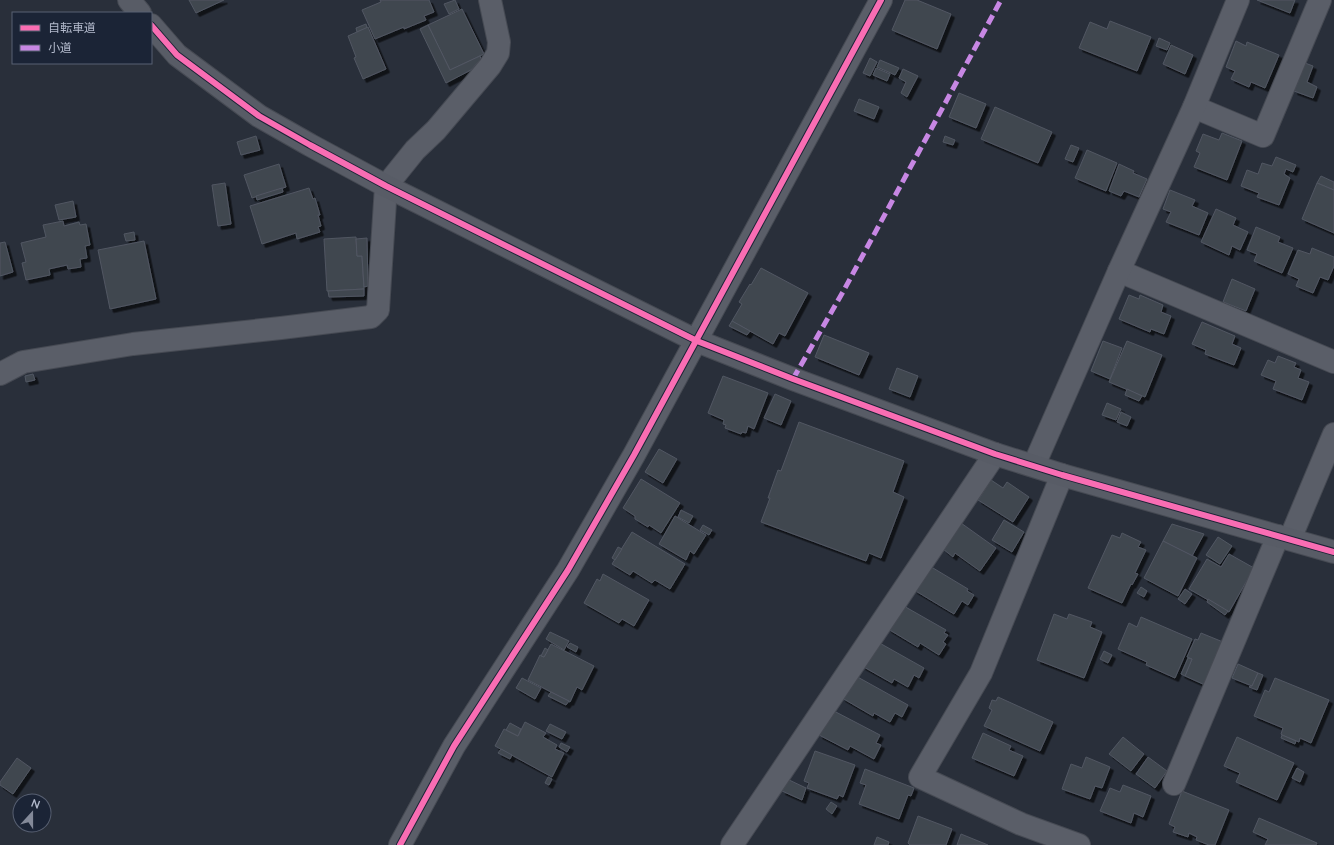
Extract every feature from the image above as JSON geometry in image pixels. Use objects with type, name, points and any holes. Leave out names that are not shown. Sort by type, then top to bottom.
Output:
[{"type":"street","points":[[129,0],[139,12]]},
{"type":"street","points":[[0,374],[23,362],[133,344],[273,329],[371,316],[378,310],[386,186],[415,150],[436,130],[490,66],[498,53],[499,42],[490,0]]},
{"type":"street","points":[[400,845],[454,746],[568,570],[634,456],[882,0]]},
{"type":"street","points":[[1034,466],[1119,270],[1194,107],[1238,0]]},
{"type":"street","points":[[1194,107],[1263,136],[1320,0]]},
{"type":"street","points":[[152,26],[177,55],[259,116],[386,186],[697,341],[793,379],[995,454],[1062,475],[1334,552]]},
{"type":"street","points":[[1119,270],[1334,362]]},
{"type":"street","points":[[1174,784],[1284,538],[1334,434]]},
{"type":"street","points":[[732,845],[995,454]]},
{"type":"street","points":[[1062,475],[981,673],[920,777],[1021,824],[1079,845]]},
{"type":"building","points":[[189,0],[224,0],[196,13]]},
{"type":"building","points":[[380,0],[429,0],[434,12],[424,16],[426,20],[375,39],[362,10],[381,2]]},
{"type":"building","points":[[455,0],[459,9],[449,14],[444,4]]},
{"type":"building","points":[[905,0],[917,0],[951,14],[937,49],[892,30]]},
{"type":"building","points":[[1257,0],[1295,0],[1290,13]]},
{"type":"building","points":[[462,9],[484,54],[450,70],[428,25]]},
{"type":"building","points":[[1110,21],[1151,37],[1137,71],[1079,48],[1090,22],[1107,29]]},
{"type":"building","points":[[366,24],[367,28],[357,32],[356,28]]},
{"type":"building","points":[[428,25],[450,70],[480,56],[481,59],[471,70],[446,83],[420,29]]},
{"type":"building","points":[[368,27],[386,69],[363,79],[354,58],[356,57],[348,36]]},
{"type":"building","points":[[1159,38],[1170,43],[1167,50],[1156,46]]},
{"type":"building","points":[[1236,41],[1246,46],[1247,42],[1279,55],[1265,88],[1251,82],[1249,87],[1231,79],[1235,71],[1226,67]]},
{"type":"building","points":[[1171,45],[1193,55],[1185,74],[1163,64]]},
{"type":"building","points":[[870,58],[877,62],[870,76],[863,73]]},
{"type":"building","points":[[880,60],[899,68],[895,75],[877,67]]},
{"type":"building","points":[[1305,63],[1313,66],[1307,82],[1317,87],[1313,98],[1294,91]]},
{"type":"building","points":[[876,68],[890,74],[887,81],[873,75]]},
{"type":"building","points":[[903,69],[918,76],[907,97],[901,93],[906,82],[899,78]]},
{"type":"building","points":[[959,93],[986,104],[976,128],[949,117]]},
{"type":"building","points":[[859,99],[879,107],[874,119],[854,111]]},
{"type":"building","points":[[995,107],[1052,132],[1038,163],[981,139]]},
{"type":"building","points":[[1222,133],[1242,141],[1227,180],[1194,167],[1200,153],[1196,151],[1203,134],[1219,140]]},
{"type":"building","points":[[256,136],[260,150],[241,155],[237,142]]},
{"type":"building","points":[[945,136],[955,140],[953,145],[943,142]]},
{"type":"building","points":[[1071,145],[1079,148],[1073,162],[1065,159]]},
{"type":"building","points":[[1087,150],[1117,163],[1106,191],[1075,178]]},
{"type":"building","points":[[1276,157],[1296,165],[1293,172],[1286,169],[1284,174],[1290,178],[1279,205],[1257,197],[1259,193],[1241,186],[1247,170],[1258,174],[1262,163],[1272,166]]},
{"type":"building","points":[[279,164],[286,187],[252,198],[244,175]]},
{"type":"building","points":[[1119,164],[1134,171],[1133,173],[1147,179],[1139,197],[1124,191],[1121,196],[1109,191]]},
{"type":"building","points":[[1321,176],[1334,182],[1334,190],[1317,183]]},
{"type":"building","points":[[225,183],[231,224],[218,226],[212,185]]},
{"type":"building","points":[[1317,183],[1334,190],[1334,233],[1302,219]]},
{"type":"building","points":[[282,188],[283,192],[257,200],[256,196]]},
{"type":"building","points":[[309,188],[313,199],[315,198],[320,215],[318,215],[321,226],[318,227],[320,232],[297,239],[296,233],[262,244],[250,206]]},
{"type":"building","points":[[1170,190],[1195,200],[1192,206],[1208,213],[1199,235],[1166,222],[1171,212],[1163,209]]},
{"type":"building","points":[[73,201],[76,217],[59,220],[55,205]]},
{"type":"building","points":[[1216,209],[1236,218],[1233,225],[1248,232],[1240,250],[1232,246],[1229,255],[1201,242]]},
{"type":"building","points":[[63,221],[64,226],[79,222],[80,225],[86,224],[90,245],[85,246],[87,258],[80,259],[81,267],[68,269],[67,265],[49,269],[50,275],[26,280],[22,263],[26,262],[21,243],[46,237],[43,225]]},
{"type":"building","points":[[1256,227],[1280,237],[1278,242],[1293,248],[1282,273],[1254,261],[1257,254],[1247,250]]},
{"type":"building","points":[[134,232],[135,240],[126,241],[124,234]]},
{"type":"building","points":[[356,237],[357,256],[362,256],[364,289],[327,291],[324,239]]},
{"type":"building","points":[[367,238],[368,286],[364,287],[362,256],[357,256],[356,239]]},
{"type":"building","points":[[144,241],[156,299],[110,309],[98,250]]},
{"type":"building","points":[[5,242],[13,272],[0,276],[0,243]]},
{"type":"building","points":[[1312,248],[1334,257],[1334,266],[1328,280],[1320,277],[1313,293],[1296,286],[1299,279],[1288,274],[1298,250],[1310,254]]},
{"type":"building","points":[[761,268],[808,293],[785,336],[779,333],[773,344],[732,321],[742,304],[739,302]]},
{"type":"building","points":[[1232,279],[1255,289],[1246,311],[1223,302]]},
{"type":"building","points":[[364,289],[364,296],[329,297],[328,291]]},
{"type":"building","points":[[1129,295],[1139,299],[1140,295],[1163,305],[1161,312],[1171,316],[1164,334],[1151,329],[1150,332],[1119,319]]},
{"type":"building","points":[[732,321],[750,331],[747,335],[729,326]]},
{"type":"building","points":[[1202,322],[1235,336],[1232,344],[1241,348],[1234,365],[1205,354],[1206,350],[1192,344]]},
{"type":"building","points":[[824,335],[869,353],[859,375],[815,357]]},
{"type":"building","points":[[1103,341],[1122,348],[1110,379],[1091,371]]},
{"type":"building","points":[[1127,341],[1162,355],[1145,397],[1109,382]]},
{"type":"building","points":[[1278,356],[1296,363],[1294,367],[1301,370],[1298,378],[1309,382],[1302,400],[1273,389],[1276,381],[1261,375],[1268,360],[1275,363]]},
{"type":"building","points":[[897,368],[918,376],[910,397],[889,389]]},
{"type":"building","points":[[33,374],[35,380],[26,382],[25,376]]},
{"type":"building","points":[[723,376],[768,393],[754,429],[748,426],[746,433],[742,432],[741,434],[725,428],[726,425],[723,424],[724,420],[708,413]]},
{"type":"building","points":[[1127,389],[1142,396],[1139,401],[1125,395]]},
{"type":"building","points":[[775,394],[791,401],[781,425],[764,418]]},
{"type":"building","points":[[1107,403],[1121,409],[1116,420],[1102,415]]},
{"type":"building","points":[[1121,412],[1131,417],[1127,426],[1117,422]]},
{"type":"building","points":[[799,422],[904,461],[893,492],[904,497],[881,558],[869,553],[866,561],[761,522],[778,470],[781,471]]},
{"type":"building","points":[[659,449],[677,459],[663,483],[645,472]]},
{"type":"building","points":[[641,479],[680,503],[661,533],[649,525],[648,527],[635,519],[635,516],[623,508]]},
{"type":"building","points":[[991,480],[1003,488],[1007,482],[1029,497],[1013,522],[978,500]]},
{"type":"building","points":[[681,510],[693,516],[689,523],[678,517]]},
{"type":"building","points":[[675,516],[706,535],[694,554],[690,551],[686,560],[659,544]]},
{"type":"building","points":[[1004,520],[1024,532],[1012,552],[992,540]]},
{"type":"building","points":[[961,523],[996,548],[980,571],[955,553],[953,557],[943,549]]},
{"type":"building","points":[[1172,524],[1204,534],[1192,556],[1163,541]]},
{"type":"building","points":[[703,525],[712,530],[709,535],[700,530]]},
{"type":"building","points":[[632,532],[685,564],[670,589],[655,580],[652,583],[633,571],[630,575],[612,564]]},
{"type":"building","points":[[1122,533],[1141,542],[1138,547],[1146,550],[1135,573],[1138,574],[1132,585],[1131,584],[1122,603],[1088,588],[1112,535],[1120,538]]},
{"type":"building","points":[[1218,537],[1232,546],[1220,564],[1206,555]]},
{"type":"building","points":[[1163,541],[1197,558],[1178,596],[1144,578]]},
{"type":"building","points":[[618,547],[622,549],[615,560],[612,558]]},
{"type":"building","points":[[1229,554],[1254,568],[1229,612],[1189,589],[1207,559],[1221,567]]},
{"type":"building","points":[[928,565],[968,589],[967,591],[974,595],[968,605],[962,601],[954,614],[914,590]]},
{"type":"building","points":[[603,574],[649,600],[634,626],[622,619],[619,623],[584,603],[597,579],[600,581]]},
{"type":"building","points":[[1141,587],[1147,591],[1144,597],[1137,593]]},
{"type":"building","points":[[1185,589],[1192,594],[1185,604],[1178,599]]},
{"type":"building","points":[[1208,599],[1228,611],[1225,615],[1207,602]]},
{"type":"building","points":[[902,605],[946,630],[944,633],[948,635],[943,642],[946,644],[939,655],[920,643],[918,647],[888,629]]},
{"type":"building","points":[[1054,614],[1067,619],[1069,614],[1092,622],[1090,627],[1102,632],[1084,678],[1037,660]]},
{"type":"building","points":[[1141,617],[1192,639],[1175,678],[1146,665],[1147,662],[1118,649],[1129,623],[1137,627]]},
{"type":"building","points":[[550,632],[569,641],[564,650],[546,639]]},
{"type":"building","points":[[1201,633],[1223,642],[1205,685],[1185,676],[1192,659],[1187,657],[1195,639],[1198,640]]},
{"type":"building","points":[[876,641],[924,668],[919,678],[914,675],[908,687],[894,679],[892,683],[862,666]]},
{"type":"building","points":[[570,643],[578,647],[576,652],[567,647]]},
{"type":"building","points":[[551,644],[594,666],[582,690],[577,687],[570,702],[528,680],[540,655],[544,657]]},
{"type":"building","points":[[545,648],[548,650],[544,657],[541,656]]},
{"type":"building","points":[[1104,651],[1112,655],[1108,663],[1100,659]]},
{"type":"building","points":[[1188,658],[1192,659],[1185,676],[1181,674]]},
{"type":"building","points":[[1238,664],[1258,673],[1252,686],[1232,678]]},
{"type":"building","points":[[1258,673],[1263,675],[1257,690],[1249,687],[1252,686]]},
{"type":"building","points":[[854,675],[908,705],[902,717],[895,713],[890,722],[874,713],[873,716],[842,698]]},
{"type":"building","points":[[522,678],[541,688],[535,699],[516,688]]},
{"type":"building","points":[[1275,678],[1329,700],[1311,743],[1300,738],[1299,742],[1282,735],[1283,728],[1254,716],[1265,690],[1269,692]]},
{"type":"building","points":[[551,692],[569,701],[566,705],[548,696]]},
{"type":"building","points":[[998,697],[1053,722],[1040,751],[984,726],[992,710],[989,708],[992,700],[996,701]]},
{"type":"building","points":[[832,710],[880,735],[876,743],[881,745],[874,759],[850,746],[848,750],[819,735]]},
{"type":"building","points":[[525,722],[546,733],[543,737],[557,745],[555,749],[564,753],[552,777],[495,746],[504,729],[518,736]]},
{"type":"building","points":[[510,723],[521,729],[518,736],[506,730]]},
{"type":"building","points":[[550,724],[566,732],[562,739],[546,731]]},
{"type":"building","points":[[983,733],[1011,746],[1009,750],[1023,756],[1014,776],[972,758]]},
{"type":"building","points":[[1282,735],[1296,741],[1295,744],[1281,738]]},
{"type":"building","points":[[1123,737],[1144,754],[1131,771],[1109,754]]},
{"type":"building","points":[[1237,737],[1294,763],[1277,800],[1236,782],[1240,773],[1224,766]]},
{"type":"building","points":[[561,743],[570,747],[567,752],[559,747]]},
{"type":"building","points":[[501,749],[512,755],[510,759],[498,753]]},
{"type":"building","points":[[815,751],[855,765],[843,797],[839,795],[837,799],[807,788],[809,783],[804,781]]},
{"type":"building","points":[[1086,757],[1110,767],[1102,788],[1095,786],[1090,799],[1062,789],[1071,764],[1082,768]]},
{"type":"building","points":[[1148,757],[1167,771],[1155,788],[1136,774]]},
{"type":"building","points":[[17,758],[31,768],[14,793],[0,785],[0,782]]},
{"type":"building","points":[[1297,768],[1304,772],[1300,782],[1292,778]]},
{"type":"building","points":[[865,769],[914,788],[911,796],[908,795],[899,819],[859,804],[866,785],[860,783]]},
{"type":"building","points":[[548,777],[552,779],[549,785],[545,783]]},
{"type":"building","points":[[787,779],[806,788],[802,800],[782,791]]},
{"type":"building","points":[[1123,785],[1151,796],[1143,817],[1134,813],[1131,823],[1100,811],[1110,788],[1120,792]]},
{"type":"building","points":[[1182,791],[1229,810],[1215,845],[1209,845],[1196,840],[1197,837],[1189,833],[1188,837],[1173,832],[1175,827],[1169,824]]},
{"type":"building","points":[[831,802],[837,806],[832,814],[826,809]]},
{"type":"building","points":[[918,816],[952,829],[946,845],[910,845],[908,843]]},
{"type":"building","points":[[1259,818],[1317,843],[1316,845],[1265,845],[1268,839],[1253,832]]},
{"type":"building","points":[[961,834],[988,845],[957,845]]},
{"type":"building","points":[[877,837],[889,842],[888,845],[874,845]]},
{"type":"marked path","points":[[793,379],[844,290],[1001,0]]},
{"type":"cycle path","points":[[400,845],[454,746],[568,570],[634,455],[881,0]]},
{"type":"cycle path","points":[[152,26],[177,55],[259,116],[386,186],[697,341],[793,379],[995,454],[1062,475],[1334,552]]}]
